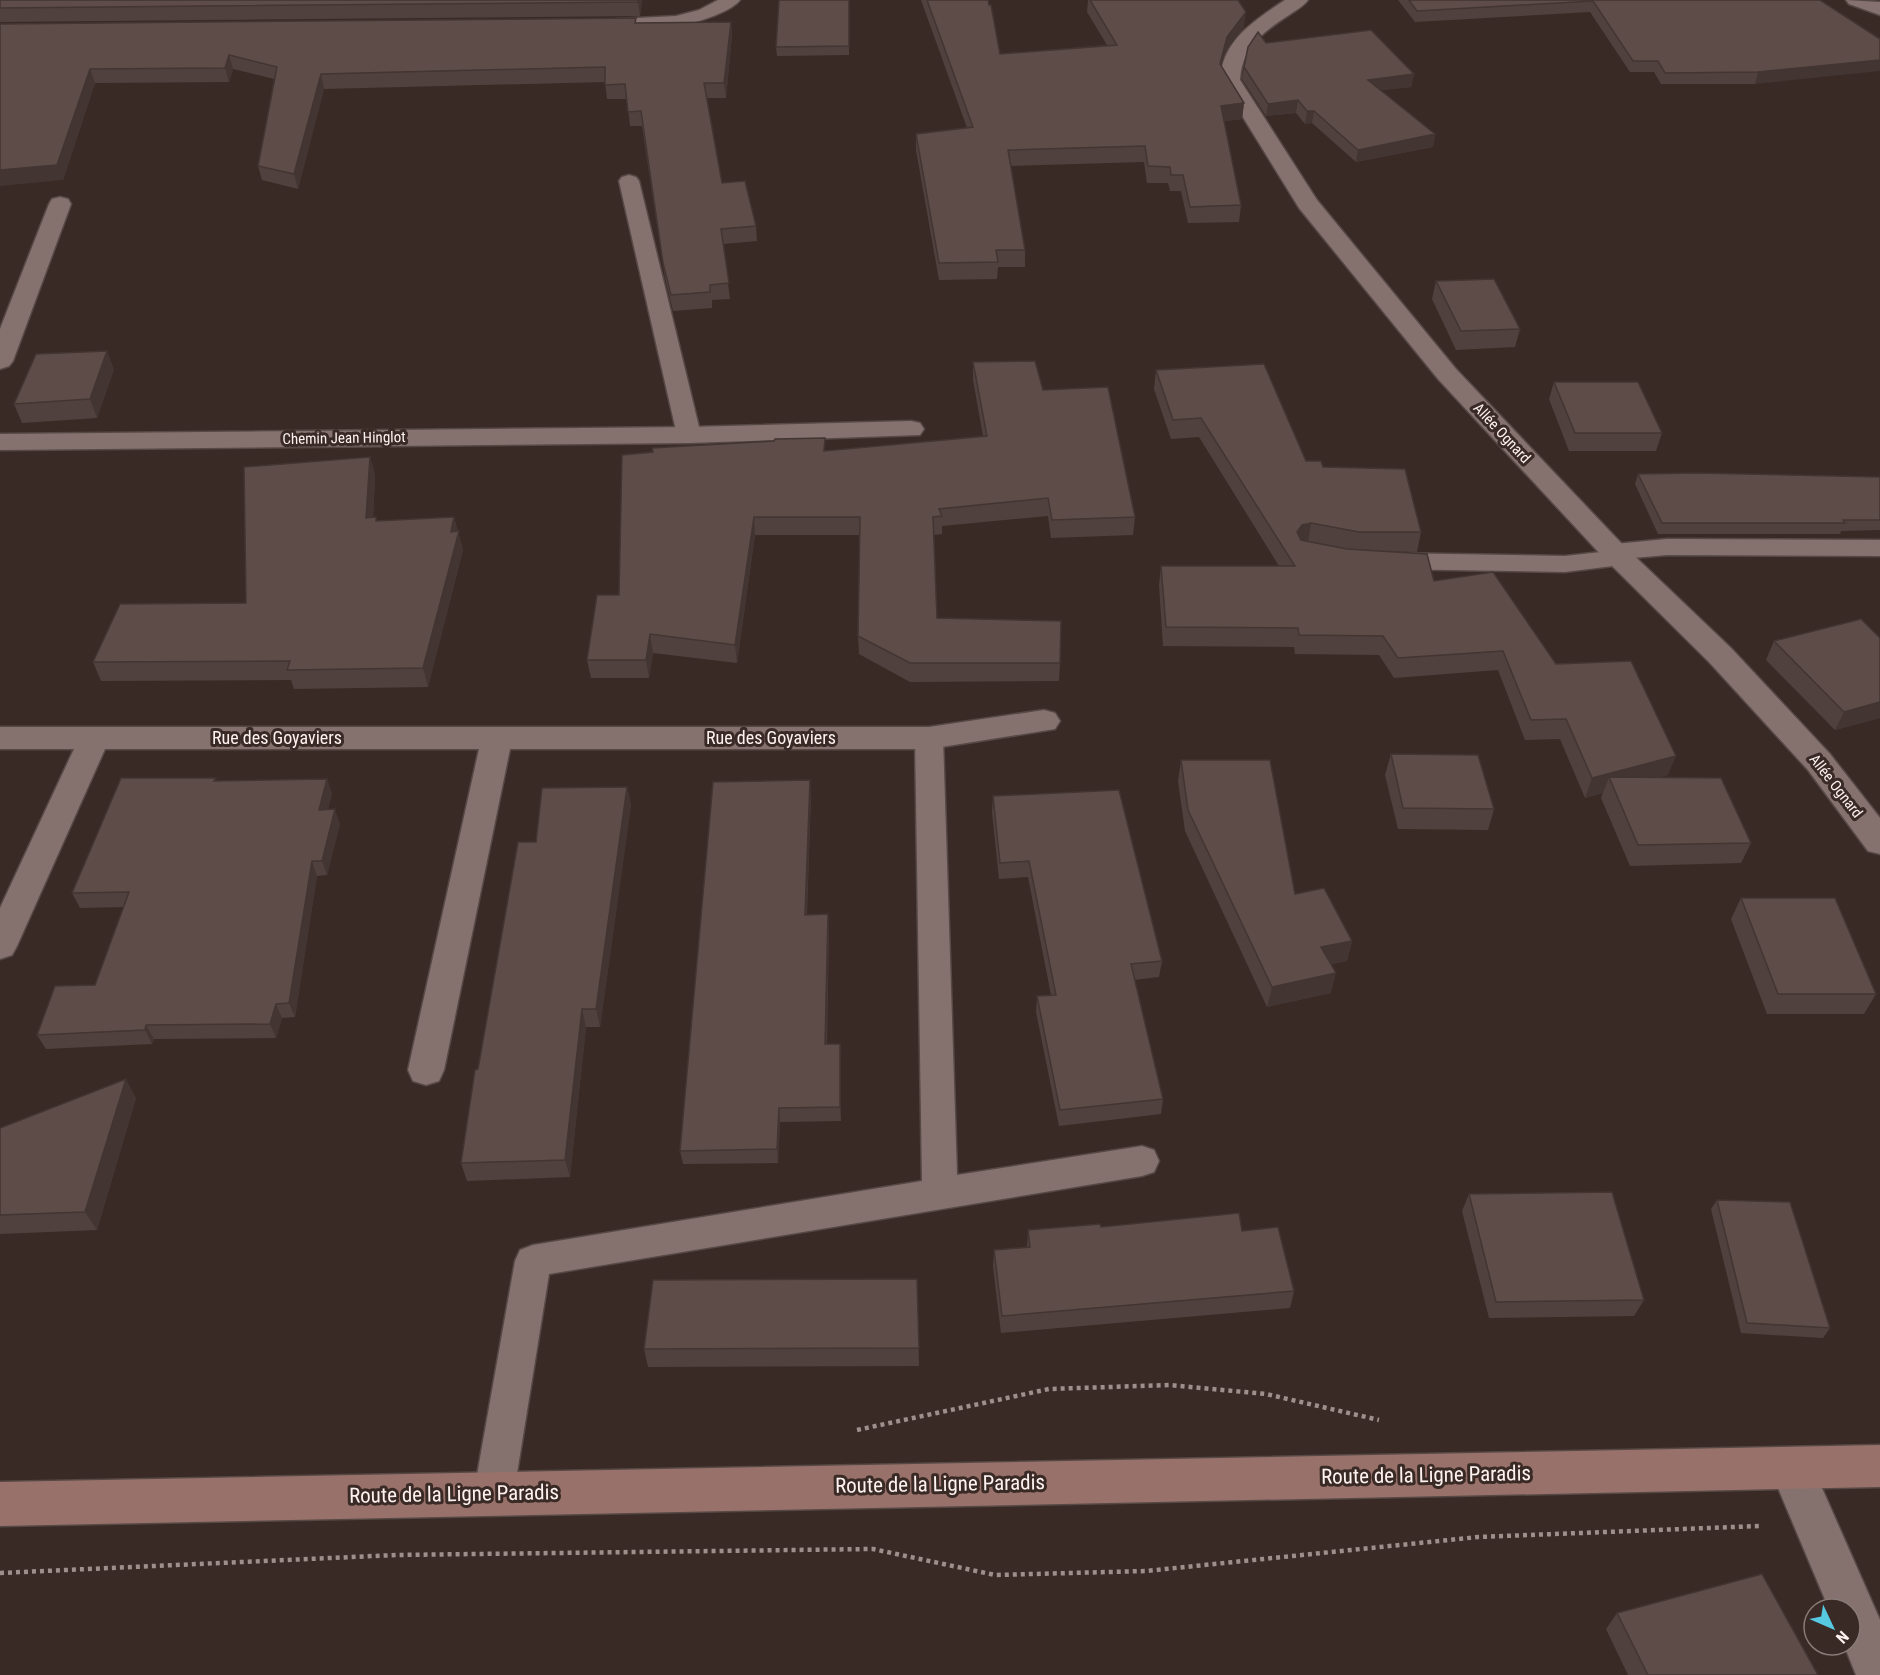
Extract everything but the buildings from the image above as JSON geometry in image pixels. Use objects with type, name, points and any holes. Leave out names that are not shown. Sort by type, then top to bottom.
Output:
[{"type":"main road","name":"Route de la Ligne Paradis","points":[[0,1504],[494,1492],[1880,1466]]},
{"type":"street","points":[[601,25],[649,24],[695,17],[722,7],[730,0]]},
{"type":"street","name":"Allée Ognard","points":[[1298,0],[1264,23],[1239,48],[1231,62],[1230,80],[1270,140],[1307,203],[1447,374],[1617,554],[1720,655],[1819,762],[1880,842]]},
{"type":"street","points":[[1856,0],[1880,9]]},
{"type":"street","points":[[0,361],[60,204]]},
{"type":"street","name":"Chemin Jean Hinglot","points":[[0,442],[689,435],[911,429]]},
{"type":"street","name":"Rue des Goyaviers","points":[[0,738],[929,738],[1044,721]]},
{"type":"street","points":[[426,1070],[497,738]]},
{"type":"street","points":[[0,946],[94,739]]},
{"type":"street","points":[[1792,1469],[1880,1675]]},
{"type":"lane","points":[[629,181],[689,435]]},
{"type":"lane","points":[[1367,561],[1564,564],[1667,547],[1880,549]]},
{"type":"lane","points":[[929,738],[940,1193]]},
{"type":"lane","points":[[494,1492],[533,1261],[1142,1161]]},
{"type":"path","points":[[850,1431],[1049,1389],[1169,1385],[1266,1394],[1386,1421]]},
{"type":"path","points":[[0,1573],[396,1555],[873,1549],[995,1575],[1146,1571],[1478,1537],[1815,1524]]}]
